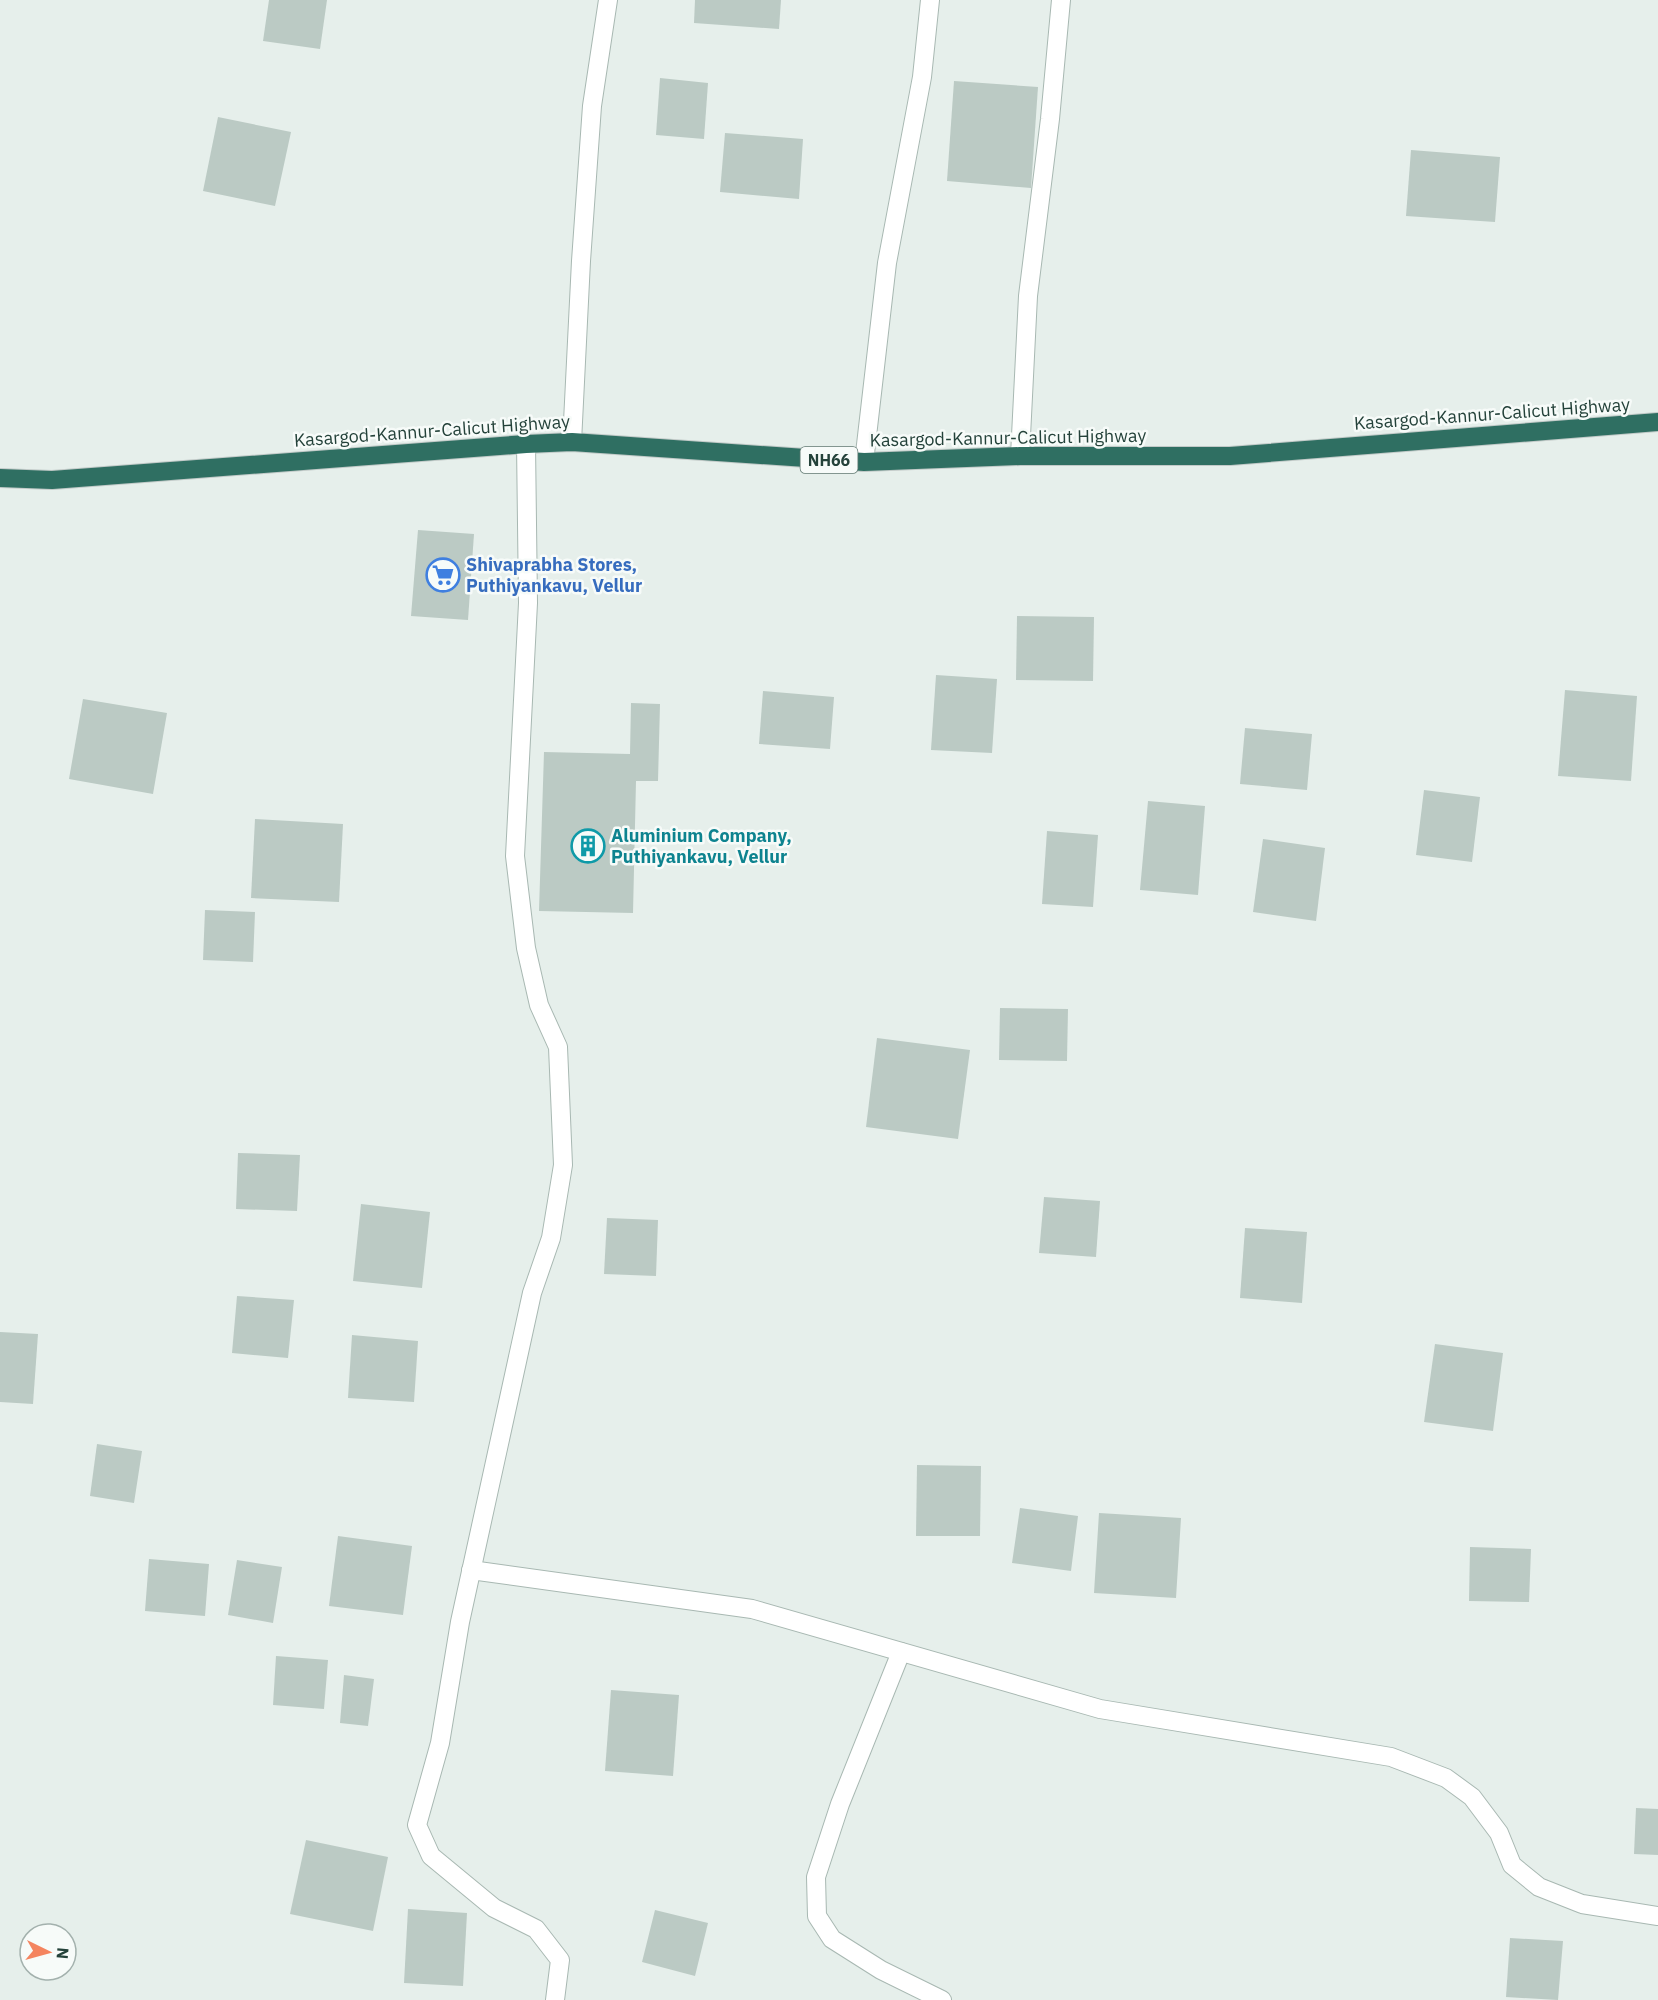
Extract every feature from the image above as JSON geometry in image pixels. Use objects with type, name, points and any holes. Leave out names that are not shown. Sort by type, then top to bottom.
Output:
[{"type":"highway","name":"Kasargod-Kannur-Calicut Highway","points":[[0,478],[52,480],[572,442],[864,462],[1020,456],[1230,456],[1658,422]]},
{"type":"street","points":[[572,442],[592,106],[608,0]]},
{"type":"street","points":[[864,462],[887,263],[922,77],[930,0]]},
{"type":"street","points":[[1020,456],[1028,296],[1050,119],[1061,0]]},
{"type":"street","points":[[526,444],[528,603],[515,856],[526,948],[539,1005],[558,1047],[563,1165],[551,1238],[532,1293],[471,1570],[440,1743],[417,1825],[431,1856],[494,1908],[536,1929],[560,1960],[555,2000]]},
{"type":"street","points":[[471,1570],[752,1609],[1100,1709],[1391,1757],[1446,1778],[1472,1797],[1499,1833],[1512,1865],[1539,1887],[1582,1904],[1658,1916]]},
{"type":"street","points":[[901,1652],[840,1803],[816,1877],[818,1916],[832,1939],[881,1970],[942,2000]]},
{"type":"building","points":[[269,0],[327,0],[320,49],[263,41]]},
{"type":"building","points":[[695,0],[781,0],[779,29],[694,23]]},
{"type":"building","points":[[660,78],[708,83],[704,139],[656,135]]},
{"type":"building","points":[[954,81],[1038,87],[1031,188],[947,181]]},
{"type":"building","points":[[218,117],[291,132],[275,206],[203,191]]},
{"type":"building","points":[[725,133],[803,139],[799,199],[720,192]]},
{"type":"building","points":[[1411,150],[1500,157],[1495,222],[1406,216]]},
{"type":"building","name":"Shivaprabha Stores, Puthiyankavu, Vellur","points":[[418,530],[474,534],[468,620],[411,616]]},
{"type":"building","points":[[1017,616],[1094,617],[1093,681],[1016,680]]},
{"type":"building","points":[[936,675],[997,679],[992,753],[931,750]]},
{"type":"building","points":[[1565,690],[1637,696],[1631,781],[1558,776]]},
{"type":"building","points":[[763,691],[834,697],[830,749],[759,744]]},
{"type":"building","points":[[83,699],[167,713],[153,794],[69,779]]},
{"type":"building","name":"Aluminium Company, Puthiyankavu, Vellur","points":[[631,703],[660,704],[658,781],[636,781],[633,913],[539,911],[544,752],[630,754]]},
{"type":"building","points":[[1245,728],[1312,734],[1307,790],[1240,784]]},
{"type":"building","points":[[1424,790],[1480,797],[1472,862],[1416,855]]},
{"type":"building","points":[[1148,801],[1205,806],[1198,895],[1140,890]]},
{"type":"building","points":[[255,819],[343,824],[339,902],[251,898]]},
{"type":"building","points":[[1047,831],[1098,835],[1093,907],[1042,904]]},
{"type":"building","points":[[1263,839],[1325,848],[1316,921],[1253,912]]},
{"type":"building","points":[[205,910],[255,912],[253,962],[203,960]]},
{"type":"building","points":[[1000,1008],[1068,1009],[1067,1061],[999,1060]]},
{"type":"building","points":[[877,1038],[970,1050],[958,1139],[866,1127]]},
{"type":"building","points":[[238,1153],[300,1155],[297,1211],[236,1209]]},
{"type":"building","points":[[1044,1197],[1100,1201],[1096,1257],[1039,1253]]},
{"type":"building","points":[[361,1204],[430,1212],[422,1288],[353,1281]]},
{"type":"building","points":[[607,1218],[658,1220],[656,1276],[604,1274]]},
{"type":"building","points":[[1245,1228],[1307,1232],[1302,1303],[1240,1298]]},
{"type":"building","points":[[237,1296],[294,1300],[288,1358],[232,1353]]},
{"type":"building","points":[[0,1332],[38,1334],[33,1404],[0,1402]]},
{"type":"building","points":[[352,1335],[418,1341],[414,1402],[348,1398]]},
{"type":"building","points":[[1435,1344],[1503,1353],[1493,1431],[1424,1422]]},
{"type":"building","points":[[97,1444],[142,1451],[134,1503],[90,1496]]},
{"type":"building","points":[[917,1465],[981,1466],[980,1536],[916,1536]]},
{"type":"building","points":[[1020,1508],[1078,1516],[1071,1571],[1012,1563]]},
{"type":"building","points":[[1099,1513],[1181,1518],[1176,1598],[1094,1593]]},
{"type":"building","points":[[338,1536],[412,1546],[403,1615],[329,1606]]},
{"type":"building","points":[[1470,1547],[1531,1549],[1529,1602],[1469,1601]]},
{"type":"building","points":[[149,1559],[209,1564],[205,1616],[145,1611]]},
{"type":"building","points":[[237,1560],[282,1567],[273,1623],[228,1615]]},
{"type":"building","points":[[276,1656],[328,1660],[324,1709],[273,1705]]},
{"type":"building","points":[[344,1675],[374,1679],[368,1726],[340,1723]]},
{"type":"building","points":[[611,1690],[679,1695],[673,1776],[605,1771]]},
{"type":"building","points":[[1636,1808],[1658,1809],[1658,1855],[1634,1854]]},
{"type":"building","points":[[306,1840],[388,1857],[373,1931],[290,1914]]},
{"type":"building","points":[[408,1909],[467,1913],[463,1986],[404,1983]]},
{"type":"building","points":[[655,1910],[708,1923],[695,1976],[642,1962]]},
{"type":"building","points":[[1510,1938],[1563,1941],[1558,2000],[1506,1997]]},
{"type":"place","name":"Shivaprabha Stores, Puthiyankavu, Vellur","points":[[443,575]]},
{"type":"place","name":"Aluminium Company, Puthiyankavu, Vellur","points":[[588,846]]}]
